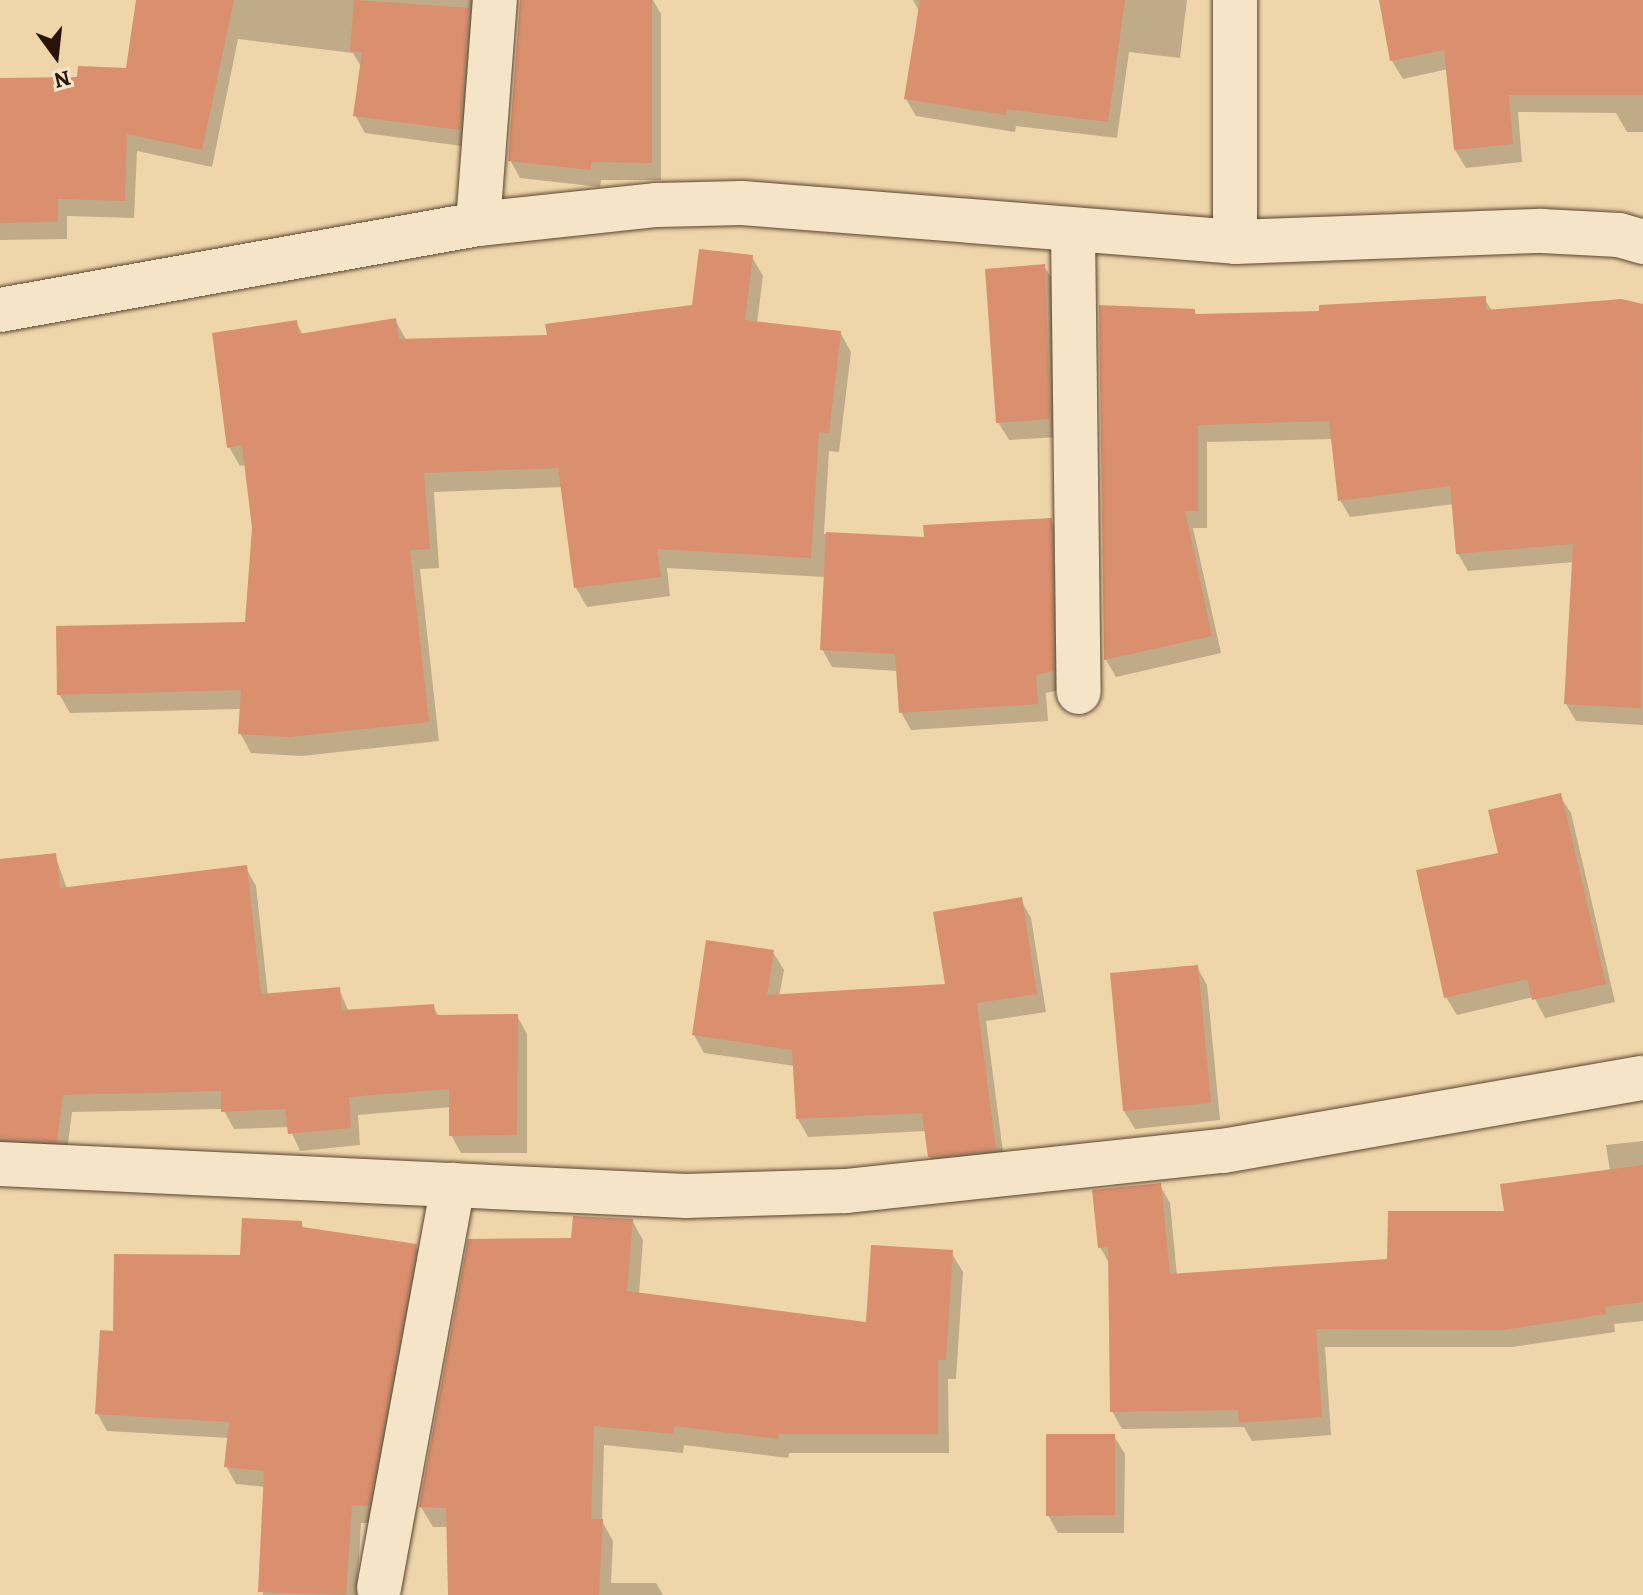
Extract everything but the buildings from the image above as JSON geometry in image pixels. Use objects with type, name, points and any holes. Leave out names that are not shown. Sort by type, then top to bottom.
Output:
[{"type":"street","points":[[478,224],[495,0]]},
{"type":"street","points":[[1235,0],[1235,242]]},
{"type":"street","points":[[0,310],[478,224],[657,205],[742,203],[1073,232],[1235,242],[1542,231],[1619,235],[1643,242]]},
{"type":"street","points":[[1073,232],[1079,692]]},
{"type":"street","points":[[0,1164],[686,1196],[846,1191],[1223,1151],[1643,1078]]},
{"type":"street","points":[[379,1588],[453,1185]]}]
